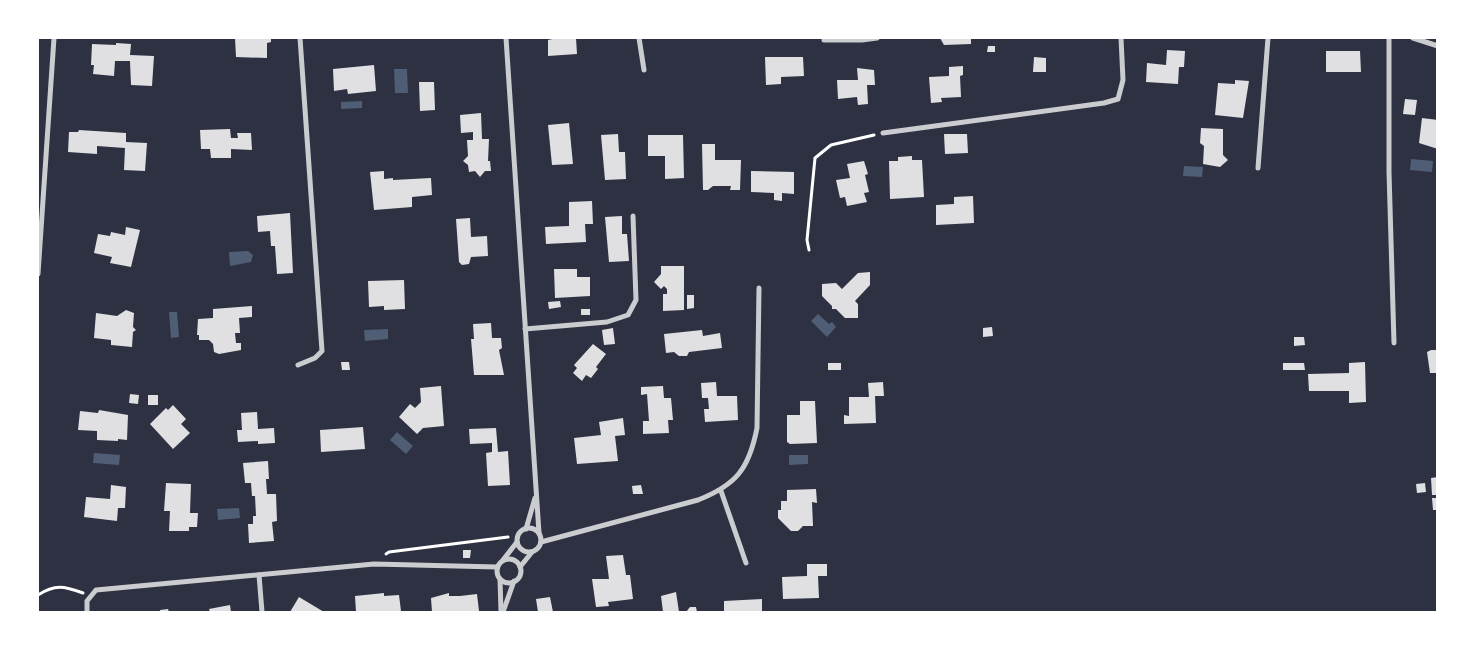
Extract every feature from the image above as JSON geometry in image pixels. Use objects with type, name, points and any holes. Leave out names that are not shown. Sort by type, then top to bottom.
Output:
[{"type":"street","points":[[38,274],[54,38]]},
{"type":"street","points":[[298,365],[315,358],[322,352],[300,38]]},
{"type":"street","points":[[502,612],[514,581],[519,575],[520,567],[532,552],[539,547],[541,542],[536,496],[506,38]]},
{"type":"street","points":[[639,38],[644,70]]},
{"type":"street","points":[[824,40],[876,38]]},
{"type":"street","points":[[883,133],[1104,103],[1118,99],[1123,80],[1121,38]]},
{"type":"street","points":[[1258,168],[1268,38]]},
{"type":"street","points":[[1389,38],[1389,172],[1394,343]]},
{"type":"street","points":[[1413,38],[1438,46]]},
{"type":"street","points":[[525,329],[607,322],[628,316],[636,300],[633,216]]},
{"type":"street","points":[[541,542],[689,502],[721,491],[732,483],[744,467],[755,438],[760,359],[759,288]]},
{"type":"street","points":[[721,491],[746,563]]},
{"type":"street","points":[[497,567],[526,529],[536,496]]},
{"type":"street","points":[[526,529],[535,530],[539,533]]},
{"type":"street","points":[[518,539],[522,550],[532,552]]},
{"type":"street","points":[[503,560],[513,560],[520,567]]},
{"type":"street","points":[[87,612],[87,601],[96,590],[374,564],[497,567]]},
{"type":"street","points":[[497,567],[500,578],[502,612]]},
{"type":"street","points":[[259,575],[262,612]]},
{"type":"street","points":[[500,578],[506,582],[514,581]]},
{"type":"path","points":[[809,250],[807,240],[815,158],[831,145],[883,133]]},
{"type":"path","points":[[374,564],[389,552],[518,539]]},
{"type":"path","points":[[38,595],[47,590],[65,586],[91,596]]},
{"type":"water","points":[[394,69],[407,69],[408,93],[395,93]]},
{"type":"water","points":[[362,101],[362,108],[341,109],[341,102]]},
{"type":"water","points":[[1411,159],[1433,161],[1432,172],[1410,170]]},
{"type":"water","points":[[1184,166],[1203,167],[1202,177],[1183,176]]},
{"type":"water","points":[[248,251],[253,255],[251,262],[230,266],[229,252]]},
{"type":"water","points":[[169,312],[177,312],[179,337],[171,338]]},
{"type":"water","points":[[818,314],[829,324],[832,322],[836,327],[827,337],[811,321]]},
{"type":"water","points":[[388,329],[388,339],[365,341],[364,330]]},
{"type":"water","points":[[397,432],[413,446],[406,454],[390,440]]},
{"type":"water","points":[[94,453],[120,455],[119,465],[93,463]]},
{"type":"water","points":[[789,455],[808,455],[808,464],[789,465]]},
{"type":"water","points":[[239,508],[240,518],[218,520],[217,509]]},
{"type":"building","points":[[235,38],[271,38],[271,42],[267,43],[267,58],[236,57]]},
{"type":"building","points":[[576,38],[577,54],[548,56],[548,40]]},
{"type":"building","points":[[940,38],[971,38],[971,44],[944,45]]},
{"type":"building","points":[[116,43],[131,44],[130,55],[154,56],[152,86],[131,85],[130,61],[115,61],[114,76],[93,74],[94,65],[91,65],[92,44],[116,45]]},
{"type":"building","points":[[988,46],[995,46],[995,52],[987,52]]},
{"type":"building","points":[[1167,50],[1185,51],[1184,67],[1179,67],[1178,84],[1146,82],[1147,63],[1166,65]]},
{"type":"building","points":[[1326,51],[1360,51],[1361,72],[1326,72]]},
{"type":"building","points":[[765,57],[803,57],[804,76],[781,77],[781,84],[766,85]]},
{"type":"building","points":[[1034,57],[1046,58],[1046,72],[1033,72]]},
{"type":"building","points":[[374,65],[376,91],[348,94],[347,89],[334,91],[333,69]]},
{"type":"building","points":[[963,66],[963,75],[960,76],[961,97],[941,98],[942,102],[931,103],[929,77],[949,76],[949,67]]},
{"type":"building","points":[[857,68],[874,70],[875,85],[867,85],[868,104],[858,105],[857,97],[838,99],[837,80],[858,80]]},
{"type":"building","points":[[1235,80],[1249,81],[1243,118],[1215,115],[1218,83],[1235,84]]},
{"type":"building","points":[[419,82],[434,82],[435,110],[420,111]]},
{"type":"building","points":[[1405,99],[1417,100],[1415,115],[1403,114]]},
{"type":"building","points":[[481,113],[482,139],[489,139],[488,161],[490,161],[491,171],[485,171],[480,177],[475,171],[469,172],[468,165],[463,161],[468,156],[467,140],[473,140],[473,132],[461,133],[460,115]]},
{"type":"building","points":[[1422,118],[1438,120],[1438,149],[1419,143]]},
{"type":"building","points":[[569,123],[573,164],[552,165],[548,125]]},
{"type":"building","points":[[1201,128],[1223,129],[1223,155],[1228,160],[1220,167],[1203,164],[1204,146],[1200,143]]},
{"type":"building","points":[[230,129],[231,138],[238,138],[237,133],[251,133],[252,150],[231,149],[231,158],[211,158],[210,149],[201,149],[200,130]]},
{"type":"building","points":[[79,130],[126,133],[126,142],[147,143],[145,171],[124,170],[125,148],[97,146],[97,154],[68,152],[69,132],[78,132]]},
{"type":"building","points":[[618,134],[619,152],[625,152],[626,179],[605,180],[601,135]]},
{"type":"building","points":[[944,134],[967,134],[968,153],[945,154]]},
{"type":"building","points":[[648,135],[683,135],[684,178],[665,179],[665,156],[648,156]]},
{"type":"building","points":[[702,144],[715,144],[715,160],[741,160],[740,190],[730,190],[731,186],[713,186],[708,190],[703,190]]},
{"type":"building","points":[[912,156],[912,160],[922,160],[924,197],[890,199],[889,161],[898,161],[898,157]]},
{"type":"building","points":[[864,161],[868,174],[865,175],[869,192],[864,193],[867,202],[847,206],[845,197],[840,198],[836,180],[850,178],[847,164]]},
{"type":"building","points":[[384,171],[384,179],[431,178],[432,195],[412,197],[412,207],[374,210],[370,172]]},
{"type":"building","points":[[751,171],[794,172],[794,194],[782,193],[782,201],[774,200],[774,193],[751,192]]},
{"type":"building","points":[[973,196],[974,223],[936,225],[936,205],[954,204],[954,197]]},
{"type":"building","points":[[592,201],[593,224],[585,224],[586,242],[546,244],[545,227],[569,226],[569,202]]},
{"type":"building","points":[[290,213],[293,273],[277,274],[275,246],[271,246],[270,231],[258,232],[257,216]]},
{"type":"building","points":[[622,216],[622,234],[627,234],[629,261],[609,262],[605,217]]},
{"type":"building","points":[[470,218],[471,237],[487,236],[488,256],[471,257],[469,264],[462,265],[459,262],[456,219]]},
{"type":"building","points":[[126,227],[140,230],[131,267],[110,263],[112,257],[94,253],[98,234],[110,236],[111,232],[125,235]]},
{"type":"building","points":[[661,266],[684,266],[684,310],[663,311],[663,294],[667,294],[667,289],[664,286],[661,289],[654,282],[661,274]]},
{"type":"building","points":[[554,269],[577,269],[577,277],[590,277],[590,296],[555,298]]},
{"type":"building","points":[[870,272],[870,285],[855,301],[858,304],[858,318],[845,318],[836,309],[832,309],[832,306],[822,296],[822,284],[836,283],[842,289],[858,273]]},
{"type":"building","points":[[404,280],[405,309],[384,310],[384,306],[369,307],[368,281]]},
{"type":"building","points":[[687,295],[694,295],[694,308],[687,309]]},
{"type":"building","points":[[560,301],[561,307],[549,309],[548,302]]},
{"type":"building","points":[[252,306],[252,317],[239,318],[240,333],[235,333],[236,343],[241,343],[241,350],[219,354],[214,352],[213,344],[209,340],[199,340],[199,335],[197,335],[198,319],[213,318],[213,309]]},
{"type":"building","points":[[581,309],[590,309],[590,315],[581,315]]},
{"type":"building","points":[[126,310],[134,313],[133,327],[136,330],[133,332],[132,347],[111,345],[111,340],[94,338],[96,313],[117,316]]},
{"type":"building","points":[[491,323],[492,338],[501,338],[502,348],[499,350],[504,375],[474,375],[471,339],[474,339],[473,324]]},
{"type":"building","points":[[992,327],[993,336],[983,337],[983,328]]},
{"type":"building","points":[[613,328],[615,344],[604,345],[602,330]]},
{"type":"building","points":[[702,330],[703,336],[720,333],[722,348],[689,352],[687,356],[679,356],[674,352],[666,353],[664,334]]},
{"type":"building","points":[[1294,337],[1304,337],[1305,345],[1294,346]]},
{"type":"building","points":[[593,344],[606,354],[596,367],[598,369],[591,378],[586,375],[582,381],[573,373],[577,368],[574,365]]},
{"type":"building","points":[[1438,350],[1438,373],[1430,373],[1427,352]]},
{"type":"building","points":[[341,362],[349,362],[350,370],[342,370]]},
{"type":"building","points":[[1365,362],[1366,402],[1349,403],[1349,391],[1309,391],[1308,374],[1349,373],[1349,363]]},
{"type":"building","points":[[828,363],[841,363],[841,370],[828,370]]},
{"type":"building","points":[[1283,363],[1304,363],[1305,370],[1283,370]]},
{"type":"building","points":[[716,382],[717,396],[737,396],[738,420],[705,422],[704,409],[709,409],[708,398],[702,398],[701,383]]},
{"type":"building","points":[[883,382],[884,396],[875,396],[876,423],[844,424],[844,415],[849,416],[849,397],[869,397],[868,383]]},
{"type":"building","points":[[441,386],[444,426],[423,428],[417,434],[399,417],[410,404],[415,408],[421,402],[420,388]]},
{"type":"building","points":[[663,386],[664,398],[671,398],[673,420],[668,420],[669,433],[643,434],[643,421],[649,421],[647,394],[641,395],[641,387]]},
{"type":"building","points":[[130,394],[139,395],[138,404],[129,403]]},
{"type":"building","points":[[148,395],[158,395],[158,405],[148,405]]},
{"type":"building","points":[[800,401],[815,401],[817,443],[790,444],[787,442],[787,415],[800,415]]},
{"type":"building","points":[[173,405],[186,419],[181,424],[190,433],[173,449],[150,424],[166,408],[168,410]]},
{"type":"building","points":[[99,410],[128,415],[127,440],[97,440],[97,431],[78,430],[80,411],[98,413]]},
{"type":"building","points":[[257,412],[258,429],[274,428],[275,443],[258,444],[258,441],[238,442],[237,430],[242,430],[241,413]]},
{"type":"building","points":[[623,418],[625,435],[615,436],[618,461],[577,464],[574,438],[601,435],[599,422]]},
{"type":"building","points":[[363,427],[365,449],[321,452],[320,430]]},
{"type":"building","points":[[496,428],[498,452],[508,451],[510,485],[488,486],[486,453],[492,452],[492,443],[470,444],[469,429]]},
{"type":"building","points":[[268,461],[269,479],[266,479],[267,494],[276,494],[277,521],[272,522],[274,541],[249,543],[248,524],[253,524],[253,516],[256,516],[255,496],[252,496],[251,483],[245,483],[243,463]]},
{"type":"building","points":[[1438,477],[1438,495],[1432,495],[1431,478]]},
{"type":"building","points":[[166,483],[191,484],[190,513],[198,513],[197,527],[189,527],[189,531],[169,531],[170,511],[164,511]]},
{"type":"building","points":[[1425,483],[1426,492],[1417,493],[1416,484]]},
{"type":"building","points":[[111,485],[126,487],[125,508],[118,508],[117,521],[84,517],[86,497],[110,499]]},
{"type":"building","points":[[641,485],[643,494],[633,494],[632,486]]},
{"type":"building","points":[[816,489],[817,503],[812,502],[813,526],[803,526],[798,531],[791,531],[778,518],[778,510],[781,510],[781,501],[787,501],[787,490]]},
{"type":"building","points":[[1432,498],[1438,498],[1438,510],[1433,510]]},
{"type":"building","points":[[463,550],[471,550],[470,558],[463,558]]},
{"type":"building","points":[[623,555],[626,575],[630,575],[633,599],[608,602],[609,606],[596,607],[592,579],[609,579],[606,556]]},
{"type":"building","points":[[807,564],[827,564],[827,576],[818,576],[819,598],[783,599],[782,577],[807,576]]},
{"type":"building","points":[[676,592],[679,612],[663,612],[661,596]]},
{"type":"building","points":[[384,593],[384,596],[399,595],[401,611],[356,612],[355,596]]},
{"type":"building","points":[[449,593],[449,596],[477,594],[479,611],[432,612],[431,598]]},
{"type":"building","points":[[299,597],[324,612],[290,612]]},
{"type":"building","points":[[550,597],[553,612],[538,612],[536,599]]},
{"type":"building","points":[[762,599],[762,612],[724,612],[724,601]]},
{"type":"building","points":[[230,605],[231,612],[210,612],[209,609]]},
{"type":"building","points":[[690,607],[696,607],[697,612],[686,612]]},
{"type":"building","points":[[168,609],[169,612],[160,612],[160,610]]}]
